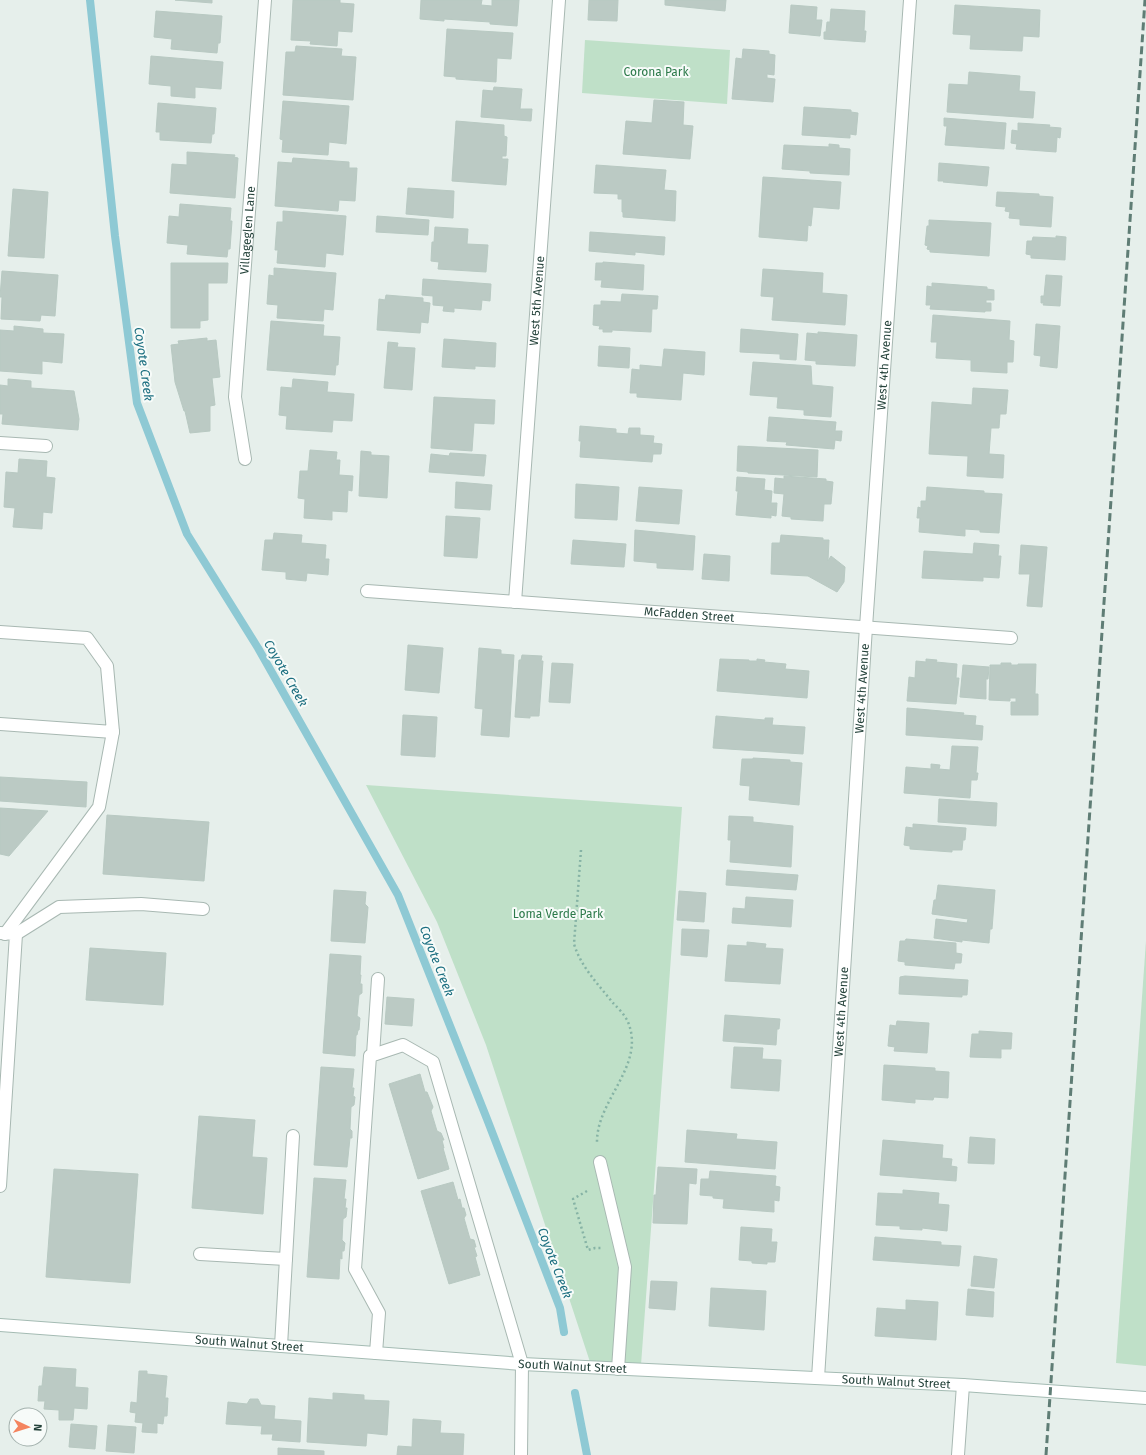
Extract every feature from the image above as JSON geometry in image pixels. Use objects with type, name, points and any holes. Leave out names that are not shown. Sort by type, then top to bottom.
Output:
[{"type":"street","name":"Villageglen Lane","points":[[245,459],[234,397],[265,0]]},
{"type":"street","name":"West 5th Avenue","points":[[515,602],[559,0]]},
{"type":"street","name":"West 4th Avenue","points":[[818,1378],[866,627],[910,0]]},
{"type":"street","points":[[0,443],[46,446]]},
{"type":"street","name":"McFadden Street","points":[[367,591],[1011,638]]},
{"type":"street","points":[[0,632],[87,638],[107,666],[113,732],[99,807],[7,934],[0,1186]]},
{"type":"street","points":[[0,724],[113,732]]},
{"type":"street","points":[[7,934],[59,907],[142,904],[202,909]]},
{"type":"street","points":[[373,1055],[378,979]]},
{"type":"street","points":[[376,1353],[379,1313],[355,1269],[370,1056],[403,1045],[433,1062],[522,1364],[521,1455]]},
{"type":"street","points":[[281,1346],[293,1136]]},
{"type":"street","points":[[600,1162],[625,1267],[618,1369]]},
{"type":"street","points":[[200,1254],[286,1258]]},
{"type":"street","name":"South Walnut Street","points":[[0,1325],[522,1364],[963,1385],[1146,1398]]},
{"type":"street","points":[[958,1455],[963,1385]]},
{"type":"path","points":[[581,850],[574,944],[578,956],[585,968],[628,1021],[631,1032],[631,1051],[628,1063],[603,1111],[598,1126],[597,1153],[600,1162]]},
{"type":"path","points":[[588,1189],[584,1194],[574,1199],[588,1250],[595,1248],[605,1249]]},
{"type":"green space","name":"Corona Park","points":[[585,40],[730,50],[727,104],[582,93]]},
{"type":"green space","name":"Loma Verde Park","points":[[366,785],[682,807],[641,1365],[590,1362],[486,1045],[437,922]]},
{"type":"green space","points":[[1146,941],[1146,1366],[1116,1363]]},
{"type":"building","points":[[175,0],[212,0],[212,3]]},
{"type":"building","points":[[293,0],[340,0],[340,3],[354,4],[352,32],[338,31],[337,46],[310,44],[311,41],[291,40]]},
{"type":"building","points":[[421,0],[482,0],[481,5],[492,6],[492,0],[519,0],[517,26],[490,24],[490,22],[420,19]]},
{"type":"building","points":[[589,0],[618,0],[617,21],[588,20]]},
{"type":"building","points":[[665,0],[726,0],[725,11],[665,5]]},
{"type":"building","points":[[791,5],[817,7],[816,20],[822,20],[820,36],[789,33]]},
{"type":"building","points":[[955,5],[1040,10],[1039,37],[1023,36],[1022,51],[970,49],[971,35],[953,34]]},
{"type":"building","points":[[831,9],[865,11],[865,42],[824,39],[824,32],[826,32],[827,22],[830,22]]},
{"type":"building","points":[[156,11],[222,16],[220,43],[218,43],[217,53],[171,49],[172,39],[154,37]]},
{"type":"building","points":[[447,29],[513,33],[511,59],[497,58],[496,82],[456,79],[456,77],[444,76]]},
{"type":"building","points":[[296,46],[342,49],[341,56],[356,57],[353,100],[283,95],[286,52],[295,52]]},
{"type":"building","points":[[743,49],[769,51],[769,54],[775,55],[774,75],[767,74],[767,78],[775,79],[773,102],[732,99],[736,58],[742,59]]},
{"type":"building","points":[[151,56],[223,62],[221,89],[195,87],[195,98],[171,96],[171,86],[149,84]]},
{"type":"building","points":[[969,72],[1020,76],[1019,91],[1035,92],[1033,118],[947,112],[949,84],[968,85]]},
{"type":"building","points":[[494,87],[522,89],[520,109],[532,109],[531,121],[481,117],[483,90],[493,91]]},
{"type":"building","points":[[654,100],[684,102],[683,125],[693,126],[690,159],[623,154],[626,121],[652,123]]},
{"type":"building","points":[[283,101],[349,106],[346,144],[329,142],[328,155],[282,152],[283,140],[280,139]]},
{"type":"building","points":[[158,103],[216,108],[214,134],[212,134],[211,143],[160,140],[160,132],[156,132]]},
{"type":"building","points":[[804,107],[851,110],[851,112],[858,113],[856,135],[850,134],[850,138],[802,135]]},
{"type":"building","points":[[944,118],[1006,123],[1004,149],[945,145],[947,126],[944,126]]},
{"type":"building","points":[[456,121],[504,125],[504,136],[507,137],[506,156],[502,156],[502,159],[508,159],[506,185],[452,181]]},
{"type":"building","points":[[1018,123],[1050,125],[1049,127],[1061,128],[1060,138],[1057,137],[1056,152],[1016,149],[1017,144],[1011,143],[1012,130],[1018,131]]},
{"type":"building","points":[[829,144],[839,145],[839,148],[850,149],[849,175],[810,173],[810,171],[782,169],[784,145],[829,147]]},
{"type":"building","points":[[187,152],[235,155],[234,157],[238,158],[235,198],[170,193],[172,164],[187,165]]},
{"type":"building","points":[[293,158],[349,162],[349,168],[357,168],[355,201],[339,200],[338,211],[275,206],[278,162],[292,163]]},
{"type":"building","points":[[939,163],[989,167],[987,186],[938,181]]},
{"type":"building","points":[[596,165],[666,170],[664,190],[676,191],[675,221],[623,217],[622,199],[618,199],[618,194],[594,193]]},
{"type":"building","points":[[763,177],[841,182],[839,209],[813,207],[811,226],[808,225],[807,241],[759,237]]},
{"type":"building","points":[[408,188],[454,191],[453,218],[406,214]]},
{"type":"building","points":[[13,189],[48,192],[44,258],[8,256]]},
{"type":"building","points":[[997,192],[1039,194],[1039,196],[1053,197],[1051,227],[1020,225],[1020,219],[1009,218],[1010,212],[1005,211],[1006,207],[996,206]]},
{"type":"building","points":[[180,204],[231,208],[230,221],[232,221],[230,249],[228,249],[227,257],[187,254],[188,245],[167,243],[169,216],[179,217]]},
{"type":"building","points":[[283,211],[346,216],[343,255],[326,253],[325,267],[277,263],[278,250],[275,250],[277,222],[283,222]]},
{"type":"building","points":[[377,216],[429,220],[428,235],[376,232]]},
{"type":"building","points":[[929,220],[991,223],[989,256],[930,252],[930,250],[927,249],[928,246],[925,245]]},
{"type":"building","points":[[435,227],[468,229],[467,244],[488,245],[486,272],[438,269],[439,262],[431,261],[432,242],[434,242]]},
{"type":"building","points":[[590,232],[665,237],[664,255],[635,252],[635,255],[589,251]]},
{"type":"building","points":[[1056,236],[1066,237],[1065,260],[1031,258],[1031,255],[1026,254],[1027,241],[1032,241],[1033,237],[1056,238]]},
{"type":"building","points":[[603,262],[644,265],[643,290],[601,287],[602,280],[595,280],[596,263]]},
{"type":"building","points":[[171,263],[228,263],[227,283],[208,283],[208,320],[200,321],[200,328],[171,328]]},
{"type":"building","points":[[274,268],[336,273],[333,310],[324,309],[323,321],[277,318],[278,305],[267,304],[269,275],[274,276]]},
{"type":"building","points":[[763,269],[823,273],[822,293],[847,295],[845,325],[772,320],[774,297],[761,296]]},
{"type":"building","points":[[2,271],[58,275],[55,316],[41,315],[40,321],[1,319],[2,297],[0,297]]},
{"type":"building","points":[[1046,275],[1062,276],[1060,306],[1043,305],[1044,303],[1041,303],[1041,296],[1044,296]]},
{"type":"building","points":[[423,279],[491,284],[490,301],[482,300],[481,310],[454,308],[454,312],[443,311],[444,306],[433,305],[433,296],[422,295]]},
{"type":"building","points":[[932,283],[987,287],[987,289],[994,290],[994,300],[986,300],[986,303],[991,303],[991,311],[930,309],[931,305],[926,305],[927,286],[932,287]]},
{"type":"building","points":[[622,294],[658,296],[657,309],[652,309],[651,332],[612,330],[612,332],[603,332],[603,329],[599,329],[600,326],[593,325],[594,305],[601,305],[601,301],[621,302]]},
{"type":"building","points":[[386,295],[423,298],[423,302],[430,303],[428,323],[421,322],[420,333],[377,330],[379,299],[385,300]]},
{"type":"building","points":[[933,315],[1010,321],[1009,340],[1014,341],[1013,362],[1007,362],[1007,373],[971,371],[971,360],[936,358],[937,342],[931,342]]},
{"type":"building","points":[[271,321],[324,325],[323,336],[340,337],[338,365],[336,365],[335,375],[267,370]]},
{"type":"building","points":[[1036,324],[1060,326],[1057,368],[1040,366],[1041,356],[1034,355]]},
{"type":"building","points":[[14,326],[43,329],[43,333],[64,334],[62,363],[42,361],[42,374],[0,371],[0,330],[14,331]]},
{"type":"building","points":[[741,329],[798,334],[796,360],[780,359],[780,354],[740,352]]},
{"type":"building","points":[[818,332],[857,335],[855,366],[816,364],[816,361],[805,360],[807,333],[818,334]]},
{"type":"building","points":[[207,338],[207,341],[216,340],[220,377],[212,378],[215,405],[210,406],[210,431],[190,433],[185,411],[175,382],[171,345],[179,344],[178,341]]},
{"type":"building","points":[[444,339],[496,343],[495,367],[475,366],[475,369],[442,367]]},
{"type":"building","points":[[388,342],[398,343],[397,347],[415,348],[412,390],[384,388]]},
{"type":"building","points":[[599,346],[630,348],[629,368],[598,366]]},
{"type":"building","points":[[664,349],[705,352],[704,375],[683,373],[681,400],[637,397],[637,393],[630,393],[632,369],[640,370],[640,365],[662,367]]},
{"type":"building","points":[[753,362],[811,366],[812,385],[833,387],[831,417],[804,415],[804,410],[777,408],[778,397],[750,395]]},
{"type":"building","points":[[8,379],[31,381],[31,388],[74,391],[79,419],[78,430],[2,424],[3,414],[0,414],[0,385],[8,386]]},
{"type":"building","points":[[293,379],[328,382],[327,392],[354,394],[352,421],[333,420],[332,432],[286,429],[287,416],[279,415],[281,387],[292,388]]},
{"type":"building","points":[[973,388],[1008,390],[1006,414],[1000,414],[999,428],[991,428],[989,454],[1004,455],[1003,478],[967,476],[968,456],[929,454],[932,402],[972,405]]},
{"type":"building","points":[[434,397],[495,400],[494,424],[474,423],[472,451],[431,448]]},
{"type":"building","points":[[769,417],[836,422],[835,431],[842,431],[841,441],[835,440],[834,449],[786,445],[787,442],[767,441]]},
{"type":"building","points":[[580,426],[616,429],[616,433],[628,434],[629,428],[640,428],[640,435],[654,436],[653,443],[662,444],[661,454],[653,454],[652,462],[580,457]]},
{"type":"building","points":[[738,446],[818,450],[817,477],[737,471]]},
{"type":"building","points":[[310,450],[337,452],[336,460],[340,460],[339,475],[353,476],[352,491],[348,490],[347,512],[332,511],[332,520],[304,518],[305,499],[298,498],[300,471],[308,471]]},
{"type":"building","points":[[361,451],[371,452],[371,455],[389,456],[387,498],[359,496]]},
{"type":"building","points":[[450,453],[486,455],[484,476],[429,472],[431,454],[449,456]]},
{"type":"building","points":[[19,459],[47,461],[46,477],[55,478],[52,513],[43,512],[42,529],[13,527],[15,508],[4,507],[6,472],[18,473]]},
{"type":"building","points":[[784,476],[826,479],[826,481],[833,482],[831,504],[824,504],[823,521],[791,519],[791,517],[782,516],[784,494],[774,493],[775,478],[784,479]]},
{"type":"building","points":[[737,477],[765,479],[764,490],[772,491],[771,503],[777,503],[776,516],[771,515],[771,518],[736,515],[738,491],[736,491]]},
{"type":"building","points":[[456,482],[492,485],[490,510],[455,508]]},
{"type":"building","points":[[576,484],[619,487],[617,520],[575,518]]},
{"type":"building","points":[[639,487],[682,490],[679,524],[636,521]]},
{"type":"building","points":[[927,487],[984,491],[984,493],[1002,494],[999,533],[980,532],[980,530],[965,529],[965,536],[919,532],[920,518],[917,518],[918,507],[921,508],[921,501],[926,501]]},
{"type":"building","points":[[446,516],[480,518],[477,558],[444,556]]},
{"type":"building","points":[[635,530],[695,536],[693,570],[657,568],[657,563],[634,561]]},
{"type":"building","points":[[274,533],[302,535],[301,543],[326,545],[325,559],[329,559],[328,575],[307,573],[306,581],[286,579],[286,572],[262,570],[265,540],[273,540]]},
{"type":"building","points":[[781,535],[823,538],[823,540],[829,540],[828,561],[831,556],[845,567],[844,582],[837,592],[808,576],[771,574],[772,543],[780,543]]},
{"type":"building","points":[[573,540],[626,544],[624,567],[571,564]]},
{"type":"building","points":[[974,543],[999,545],[998,556],[1001,556],[999,578],[983,577],[983,581],[922,578],[924,551],[973,554]]},
{"type":"building","points":[[1021,545],[1047,547],[1042,607],[1027,606],[1030,574],[1019,574]]},
{"type":"building","points":[[704,554],[730,556],[729,581],[702,579]]},
{"type":"building","points":[[408,645],[443,648],[439,693],[405,690]]},
{"type":"building","points":[[479,648],[501,650],[501,654],[514,655],[509,737],[481,735],[483,709],[475,708]]},
{"type":"building","points":[[522,655],[542,656],[541,661],[543,661],[539,716],[530,716],[530,718],[515,717],[519,660],[521,660]]},
{"type":"building","points":[[720,659],[749,661],[757,661],[757,659],[765,660],[764,662],[786,664],[785,669],[809,671],[807,698],[717,691]]},
{"type":"building","points":[[926,659],[937,660],[936,662],[957,664],[956,678],[959,678],[956,704],[907,701],[909,677],[915,678],[916,661],[926,662]]},
{"type":"building","points":[[552,663],[573,664],[570,703],[549,702]]},
{"type":"building","points":[[1001,663],[1011,663],[1011,665],[1036,664],[1035,694],[1038,694],[1038,715],[1011,715],[1011,702],[1016,702],[1016,698],[1010,698],[1010,701],[989,700],[990,665],[1001,665]]},
{"type":"building","points":[[963,665],[989,667],[988,679],[986,679],[986,699],[960,697]]},
{"type":"building","points":[[907,708],[964,713],[963,715],[976,716],[975,725],[983,726],[982,740],[906,735]]},
{"type":"building","points":[[403,715],[437,717],[435,757],[401,755]]},
{"type":"building","points":[[716,716],[765,720],[765,718],[773,718],[772,725],[805,727],[803,754],[713,748]]},
{"type":"building","points":[[952,746],[978,747],[976,773],[978,773],[977,780],[971,780],[970,798],[904,793],[906,767],[931,769],[931,764],[940,765],[939,769],[950,770]]},
{"type":"building","points":[[753,758],[790,760],[790,762],[802,763],[799,805],[749,800],[750,786],[740,785],[742,759]]},
{"type":"building","points":[[0,777],[87,782],[86,807],[0,801]]},
{"type":"building","points":[[939,799],[997,803],[996,826],[938,822]]},
{"type":"building","points":[[0,808],[48,811],[9,856],[0,854]]},
{"type":"building","points":[[107,815],[209,822],[204,881],[103,874]]},
{"type":"building","points":[[729,816],[753,817],[753,822],[793,826],[791,867],[730,862],[731,840],[728,840]]},
{"type":"building","points":[[913,824],[966,828],[962,850],[952,850],[952,852],[910,849],[910,846],[904,845],[906,827],[913,828]]},
{"type":"building","points":[[727,870],[798,875],[796,890],[726,885]]},
{"type":"building","points":[[938,885],[995,890],[992,929],[990,929],[989,943],[962,940],[962,942],[934,938],[936,919],[967,923],[968,919],[932,914]]},
{"type":"building","points":[[334,890],[366,892],[365,904],[368,907],[365,943],[331,941]]},
{"type":"building","points":[[679,891],[706,893],[704,922],[677,920]]},
{"type":"building","points":[[746,897],[793,900],[791,927],[732,923],[733,908],[745,909]]},
{"type":"building","points":[[682,929],[709,930],[707,957],[681,955]]},
{"type":"building","points":[[906,939],[956,943],[956,953],[962,954],[961,963],[955,963],[954,969],[905,965],[905,962],[898,961],[900,941],[905,941]]},
{"type":"building","points":[[747,942],[766,944],[765,948],[783,949],[780,984],[725,981],[728,945],[747,946]]},
{"type":"building","points":[[90,948],[166,953],[163,1005],[86,1000]]},
{"type":"building","points":[[330,954],[361,956],[360,984],[362,984],[362,993],[359,995],[357,1016],[360,1018],[359,1030],[356,1035],[355,1056],[323,1053]]},
{"type":"building","points":[[905,976],[968,980],[967,995],[962,995],[962,997],[899,994],[900,977]]},
{"type":"building","points":[[387,997],[414,999],[412,1026],[385,1024]]},
{"type":"building","points":[[725,1015],[780,1019],[779,1029],[777,1029],[776,1045],[723,1041]]},
{"type":"building","points":[[897,1021],[929,1023],[927,1053],[894,1051],[895,1047],[888,1046],[890,1025],[896,1026]]},
{"type":"building","points":[[979,1031],[1012,1033],[1011,1049],[1001,1049],[1001,1058],[970,1057],[972,1034],[979,1034]]},
{"type":"building","points":[[734,1047],[763,1048],[762,1059],[781,1060],[779,1091],[731,1088]]},
{"type":"building","points":[[884,1065],[935,1068],[935,1071],[949,1072],[948,1098],[934,1097],[933,1100],[915,1099],[915,1103],[882,1100]]},
{"type":"building","points":[[321,1067],[354,1069],[352,1088],[354,1088],[353,1096],[355,1097],[354,1105],[351,1107],[350,1129],[352,1131],[352,1138],[350,1138],[347,1167],[314,1165]]},
{"type":"building","points":[[420,1074],[425,1092],[427,1092],[433,1107],[431,1111],[437,1131],[441,1133],[444,1140],[442,1140],[443,1148],[449,1169],[418,1179],[389,1084]]},
{"type":"building","points":[[199,1116],[255,1120],[252,1157],[267,1158],[263,1214],[192,1208]]},
{"type":"building","points":[[687,1130],[737,1134],[736,1139],[777,1142],[775,1169],[685,1162]]},
{"type":"building","points":[[970,1137],[995,1139],[994,1164],[968,1163]]},
{"type":"building","points":[[883,1140],[943,1145],[942,1158],[952,1159],[951,1166],[957,1167],[956,1181],[880,1175]]},
{"type":"building","points":[[658,1167],[697,1169],[696,1184],[689,1183],[687,1224],[653,1223],[654,1195],[656,1195]]},
{"type":"building","points":[[54,1169],[138,1174],[130,1283],[46,1277]]},
{"type":"building","points":[[710,1171],[776,1176],[775,1186],[780,1187],[779,1201],[774,1200],[774,1212],[723,1208],[724,1199],[700,1195],[701,1179],[709,1179]]},
{"type":"building","points":[[314,1178],[346,1180],[344,1199],[346,1199],[345,1208],[347,1208],[346,1217],[343,1219],[342,1240],[345,1243],[344,1251],[342,1251],[342,1259],[340,1258],[339,1279],[307,1277]]},
{"type":"building","points":[[453,1182],[458,1200],[460,1199],[462,1208],[464,1208],[466,1215],[464,1218],[470,1239],[474,1240],[476,1247],[474,1247],[477,1256],[475,1257],[480,1275],[449,1284],[421,1191]]},
{"type":"building","points":[[903,1190],[939,1193],[938,1204],[949,1205],[947,1231],[922,1228],[922,1230],[900,1229],[900,1226],[876,1225],[878,1193],[903,1194]]},
{"type":"building","points":[[741,1227],[772,1229],[771,1242],[777,1242],[775,1262],[767,1262],[767,1264],[739,1260]]},
{"type":"building","points":[[875,1237],[941,1242],[941,1245],[961,1246],[959,1266],[873,1260]]},
{"type":"building","points":[[974,1256],[997,1259],[994,1288],[971,1286]]},
{"type":"building","points":[[651,1281],[677,1282],[675,1310],[649,1308]]},
{"type":"building","points":[[711,1288],[766,1291],[764,1330],[709,1326]]},
{"type":"building","points":[[968,1289],[994,1292],[993,1317],[966,1315]]},
{"type":"building","points":[[906,1300],[938,1302],[936,1340],[875,1336],[877,1308],[906,1310]]},
{"type":"building","points":[[44,1367],[76,1369],[75,1387],[88,1388],[87,1409],[74,1408],[73,1420],[59,1420],[59,1410],[48,1409],[48,1407],[44,1407],[45,1401],[38,1401],[39,1386],[42,1386]]},
{"type":"building","points":[[139,1371],[147,1371],[147,1374],[167,1376],[165,1398],[168,1398],[167,1416],[164,1416],[163,1424],[157,1423],[157,1433],[142,1432],[143,1423],[135,1422],[136,1413],[130,1412],[131,1402],[137,1403]]},
{"type":"building","points":[[333,1393],[364,1395],[364,1400],[389,1401],[387,1435],[367,1433],[366,1446],[307,1442],[309,1398],[333,1400]]},
{"type":"building","points":[[250,1399],[258,1399],[261,1405],[275,1406],[274,1419],[301,1421],[300,1442],[272,1440],[273,1434],[261,1434],[262,1426],[226,1424],[228,1402],[247,1404]]},
{"type":"building","points":[[413,1419],[441,1421],[440,1433],[464,1434],[463,1455],[397,1455],[398,1446],[412,1447]]},
{"type":"building","points":[[71,1424],[97,1426],[95,1449],[69,1447]]},
{"type":"building","points":[[108,1425],[136,1427],[134,1453],[106,1451]]},
{"type":"building","points":[[278,1448],[324,1451],[324,1455],[278,1455]]},
{"type":"waterway","name":"Coyote Creek","points":[[90,0],[115,236],[137,403],[187,534],[258,648],[398,895],[560,1308],[564,1332]]},
{"type":"waterway","name":"Coyote Creek","points":[[575,1393],[587,1455]]},
{"type":"railway","points":[[1046,1455],[1145,0]]}]
